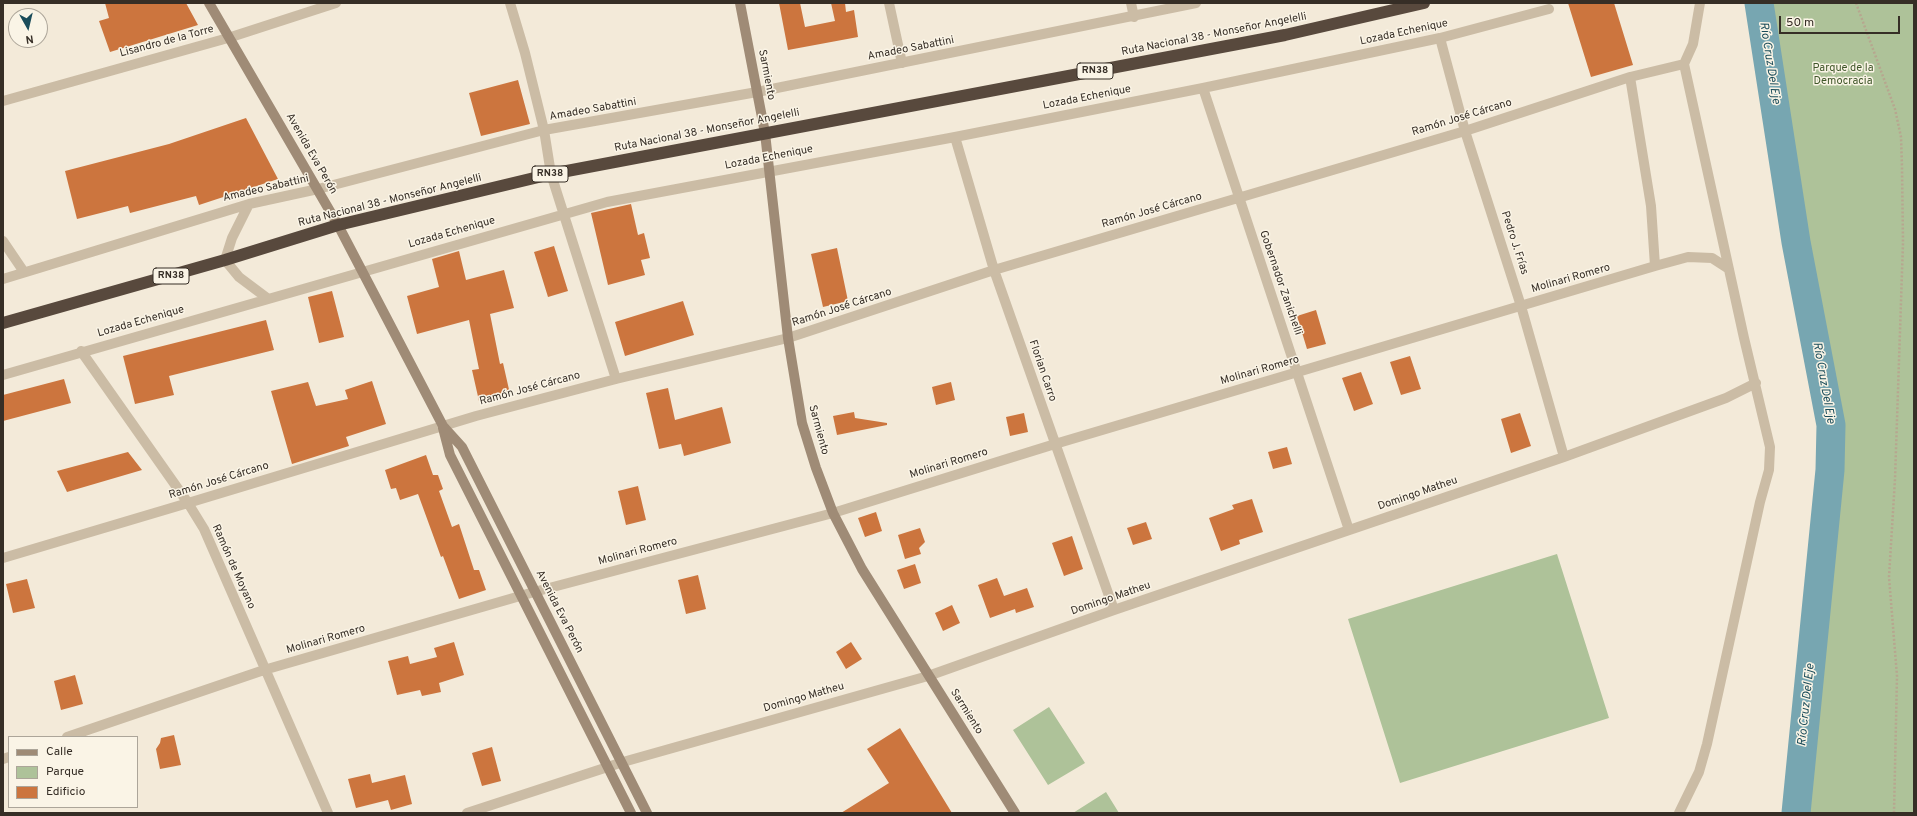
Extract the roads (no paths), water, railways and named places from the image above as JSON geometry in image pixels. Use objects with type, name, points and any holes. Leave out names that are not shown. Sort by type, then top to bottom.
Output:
[{"type":"highway","name":"Ruta Nacional 38 - Monseñor Angelelli","points":[[3,323],[225,260],[338,225],[551,174],[1285,35],[1424,3]]},
{"type":"main road","name":"Avenida Eva Perón","points":[[209,3],[338,225],[443,426],[462,447],[534,592],[623,762],[647,813]]},
{"type":"main road","name":"Sarmiento","points":[[740,3],[765,134],[788,338],[802,423],[833,513],[862,569],[1015,813]]},
{"type":"main road","name":"Avenida Eva Perón","points":[[443,426],[450,456],[631,813]]},
{"type":"street","name":"Lisandro de la Torre","points":[[3,101],[228,38],[336,3]]},
{"type":"street","points":[[510,3],[525,52],[544,130],[551,174],[616,379]]},
{"type":"street","points":[[889,3],[902,63]]},
{"type":"street","points":[[1131,3],[1134,17]]},
{"type":"street","name":"Amadeo Sabattini","points":[[3,279],[249,204],[318,189],[544,130],[757,92],[1134,17],[1196,3]]},
{"type":"street","points":[[1679,813],[1699,772],[1706,744],[1760,502],[1769,470],[1770,447],[1684,64],[1693,44],[1700,3]]},
{"type":"street","name":"Lozada Echenique","points":[[3,375],[81,351],[607,202],[769,170],[955,137],[1203,88],[1440,38],[1549,9]]},
{"type":"street","name":"Pedro J. Frías","points":[[1440,38],[1465,130],[1521,306],[1564,457]]},
{"type":"street","name":"Ramón José Cárcano","points":[[3,558],[443,426],[616,379],[788,338],[994,270],[1465,130],[1630,77],[1684,64]]},
{"type":"street","points":[[1630,77],[1651,206],[1655,266]]},
{"type":"street","name":"Gobernador Zanichelli","points":[[1203,88],[1238,198],[1298,372],[1349,530]]},
{"type":"street","name":"Florian Carro","points":[[955,137],[994,270],[1114,610]]},
{"type":"street","points":[[249,204],[232,238],[225,260],[239,277],[267,298]]},
{"type":"street","points":[[3,241],[24,272]]},
{"type":"street","name":"Molinari Romero","points":[[70,736],[264,670],[534,592],[833,513],[1055,444],[1655,266],[1688,258],[1712,258],[1729,269]]},
{"type":"street","name":"Ramón de Moyano","points":[[81,351],[188,503],[204,529],[264,670],[328,813]]},
{"type":"street","name":"Domingo Matheu","points":[[467,813],[623,762],[928,676],[1114,610],[1564,457],[1726,398],[1756,383]]},
{"type":"waterway","name":"Río Cruz Del Eje","points":[[1759,3],[1796,242],[1831,425],[1830,470],[1796,813]]},
{"type":"park label","name":"Parque de la Democracia","points":[[1843,75]]}]
